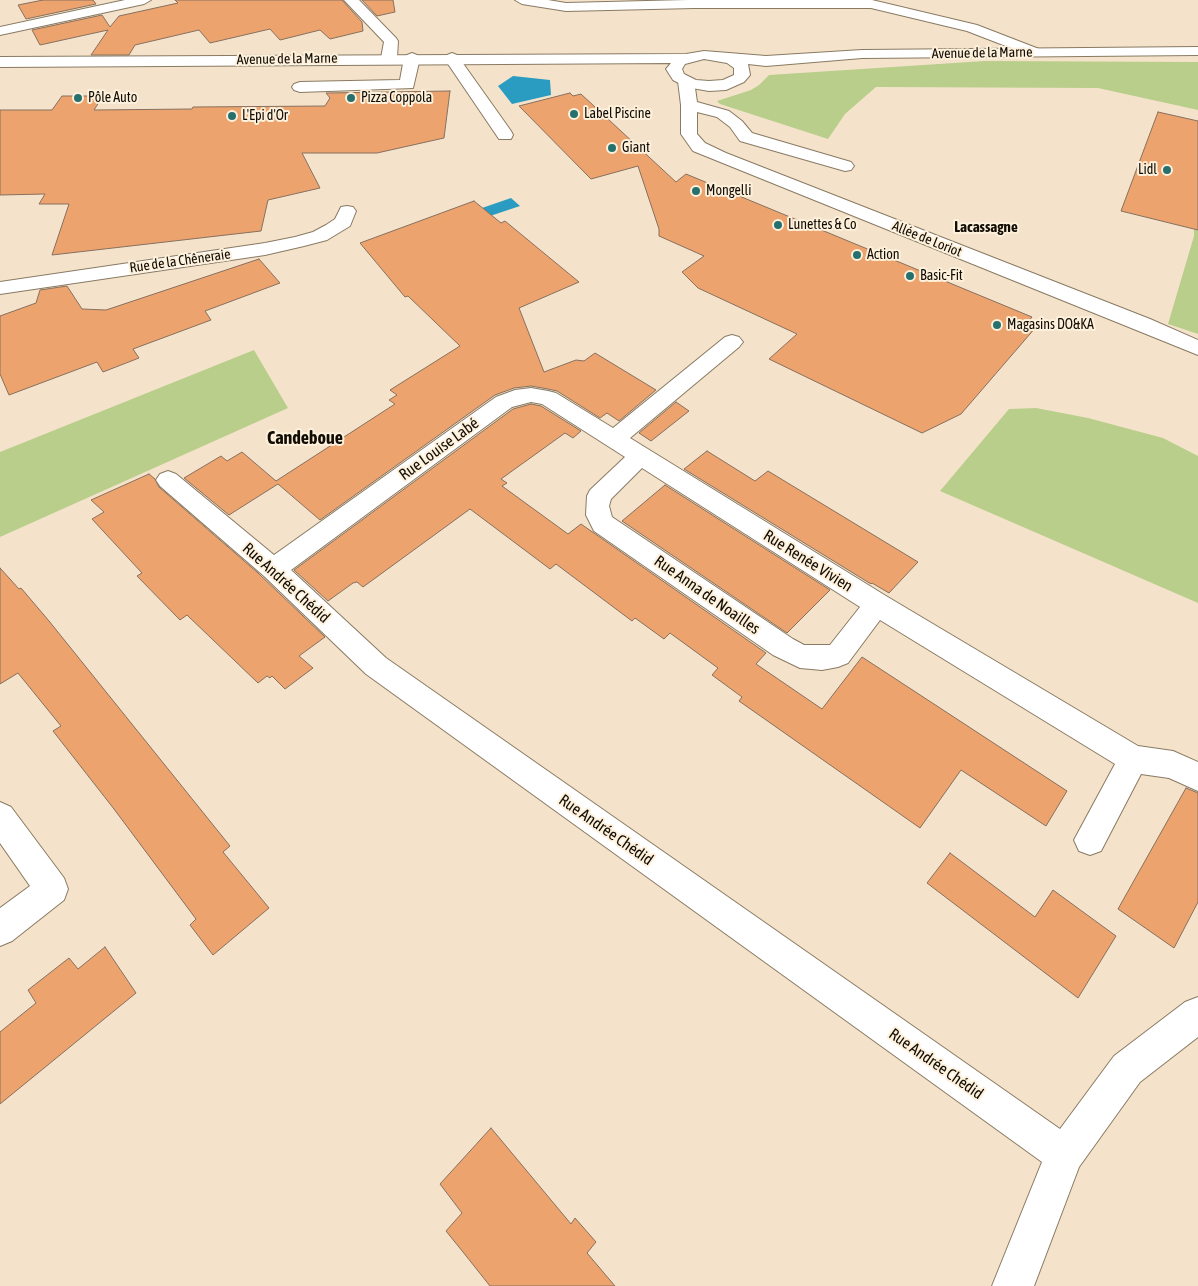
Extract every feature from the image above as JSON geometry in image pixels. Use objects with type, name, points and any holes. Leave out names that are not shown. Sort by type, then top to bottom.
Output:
[{"type":"street","points":[[0,31],[144,0]]},
{"type":"street","points":[[351,0],[391,41],[389,58]]},
{"type":"street","points":[[522,0],[566,7],[695,2],[871,4]]},
{"type":"street","points":[[853,0],[972,28],[1034,52]]},
{"type":"street","points":[[927,17],[944,28],[958,53]]},
{"type":"street","name":"Avenue de la Marne","points":[[0,62],[389,58],[686,58],[714,55],[731,59],[766,61],[862,54],[1198,51]]},
{"type":"street","points":[[300,87],[407,85],[412,58]]},
{"type":"street","points":[[452,58],[505,135]]},
{"type":"street","points":[[681,78],[676,65],[686,58]]},
{"type":"street","name":"Avenue de la Marne","points":[[575,59],[640,67],[700,85],[717,86],[739,79],[743,71],[766,61]]},
{"type":"street","points":[[731,59],[742,66],[743,71]]},
{"type":"street","name":"Allée de Loriot","points":[[681,78],[689,105],[689,134],[699,147],[720,157],[1143,324],[1198,348]]},
{"type":"street","points":[[689,105],[717,86]]},
{"type":"street","points":[[689,105],[723,114],[736,124],[746,137],[845,166]]},
{"type":"street","name":"Rue de la Chêneraie","points":[[0,278],[0,288],[296,242],[320,236],[333,229],[343,222],[347,211]]},
{"type":"street","points":[[614,439],[732,342]]},
{"type":"street","name":"Rue Louise Labé","points":[[273,569],[504,402],[515,397],[531,395],[548,398],[614,439]]},
{"type":"street","name":"Rue Renée Vivien","points":[[614,439],[877,604],[1133,759],[1174,765],[1198,777]]},
{"type":"street","name":"Rue Anna de Noailles","points":[[640,456],[599,496],[598,515],[603,524],[783,648],[800,656],[822,658],[838,655],[877,604]]},
{"type":"street","name":"Rue Andrée Chédid","points":[[168,480],[273,569],[376,666],[1064,1155]]},
{"type":"street","points":[[1090,840],[1133,759]]},
{"type":"street","points":[[0,817],[52,889],[0,929]]},
{"type":"street","points":[[1013,1286],[1064,1155],[1127,1069],[1198,1015]]},
{"type":"green space","points":[[985,61],[1198,62],[1198,110],[1098,88],[876,87],[845,114],[828,139],[720,104],[717,101],[751,90],[769,75]]},
{"type":"green space","points":[[1194,229],[1198,230],[1198,334],[1168,324],[1194,236]]},
{"type":"green space","points":[[254,350],[288,408],[0,537],[0,452]]},
{"type":"green space","points":[[1036,408],[1088,418],[1163,438],[1198,456],[1198,603],[940,491],[1009,409]]},
{"type":"water","points":[[513,76],[550,80],[551,95],[512,104],[498,86]]},
{"type":"water","points":[[511,198],[520,206],[490,216],[482,208]]},
{"type":"building","points":[[43,0],[93,0],[96,4],[26,19],[18,5]]},
{"type":"building","points":[[175,0],[342,0],[362,22],[363,31],[330,39],[320,30],[280,40],[270,29],[210,43],[199,30],[135,45],[129,55],[91,55],[108,30],[40,45],[32,30],[102,15],[110,27],[119,16],[178,3]]},
{"type":"building","points":[[362,0],[393,0],[395,12],[377,16]]},
{"type":"building","points":[[450,91],[444,138],[377,153],[302,153],[320,188],[268,200],[261,231],[52,255],[69,204],[39,204],[45,194],[0,195],[0,110],[52,110],[62,96],[103,96],[94,110],[192,109],[193,107],[325,106],[330,98],[326,93]]},
{"type":"building","points":[[570,93],[573,96],[581,94],[676,182],[686,174],[1032,317],[1027,323],[1036,327],[961,414],[922,433],[769,359],[797,334],[698,288],[682,272],[704,256],[659,236],[659,229],[638,166],[591,179],[519,106]]},
{"type":"building","name":"Lidl","points":[[1158,112],[1198,121],[1198,230],[1121,211]]},
{"type":"building","points":[[474,201],[501,223],[505,221],[579,282],[519,308],[544,372],[576,360],[584,361],[595,353],[656,390],[619,421],[607,413],[600,418],[557,391],[548,389],[531,386],[514,388],[495,395],[320,520],[278,484],[229,515],[184,478],[221,456],[227,461],[242,452],[276,481],[395,404],[389,400],[397,395],[390,390],[460,346],[408,296],[405,297],[360,243]]},
{"type":"building","points":[[259,259],[280,283],[205,311],[211,320],[133,349],[139,358],[103,372],[97,362],[9,395],[0,374],[0,316],[36,303],[40,290],[67,286],[82,309],[106,310]]},
{"type":"building","points":[[676,402],[689,411],[651,441],[639,433]]},
{"type":"building","points":[[531,404],[541,406],[581,431],[573,438],[565,433],[501,479],[507,483],[502,486],[568,534],[581,524],[766,653],[756,664],[822,709],[862,657],[1067,791],[1046,826],[961,770],[920,828],[739,701],[742,697],[712,675],[718,668],[670,633],[664,639],[635,618],[632,621],[556,564],[550,569],[470,509],[363,587],[357,582],[353,583],[328,601],[294,570],[513,409]]},
{"type":"building","points":[[707,451],[755,481],[768,471],[918,562],[889,593],[871,584],[684,469]]},
{"type":"building","points":[[149,474],[155,479],[159,487],[258,573],[325,637],[299,656],[313,668],[285,689],[272,676],[270,678],[267,676],[258,683],[187,615],[180,620],[137,576],[142,573],[92,519],[104,512],[91,500]]},
{"type":"building","points":[[665,485],[830,590],[787,633],[622,521]]},
{"type":"building","points":[[0,568],[19,589],[21,588],[49,621],[230,846],[223,852],[269,908],[213,955],[190,925],[196,919],[53,731],[61,726],[18,673],[0,684]]},
{"type":"building","points":[[1186,788],[1198,793],[1198,902],[1174,948],[1118,909]]},
{"type":"building","points":[[950,853],[1035,917],[1053,890],[1116,936],[1078,998],[927,883]]},
{"type":"building","points":[[105,947],[136,993],[0,1104],[0,1032],[36,1003],[28,990],[69,958],[78,969]]},
{"type":"building","points":[[491,1128],[571,1224],[575,1218],[596,1242],[587,1253],[615,1286],[490,1286],[446,1231],[462,1213],[440,1184]]},
{"type":"place","name":"Pôle Auto","points":[[78,98]]},
{"type":"place","name":"Pizza Coppola","points":[[351,98]]},
{"type":"place","name":"Label Piscine","points":[[574,114]]},
{"type":"place","name":"L'Epi d'Or","points":[[232,116]]},
{"type":"place","name":"Giant","points":[[612,148]]},
{"type":"place","name":"Lidl","points":[[1167,170]]},
{"type":"place","name":"Mongelli","points":[[696,191]]},
{"type":"place","name":"Lunettes & Co","points":[[778,225]]},
{"type":"place","name":"Action","points":[[857,255]]},
{"type":"place","name":"Basic-Fit","points":[[910,276]]},
{"type":"place","name":"Magasins DO&KA","points":[[997,325]]},
{"type":"district","name":"Lacassagne","points":[[986,227]]},
{"type":"district","name":"Candeboue","points":[[305,438]]}]
